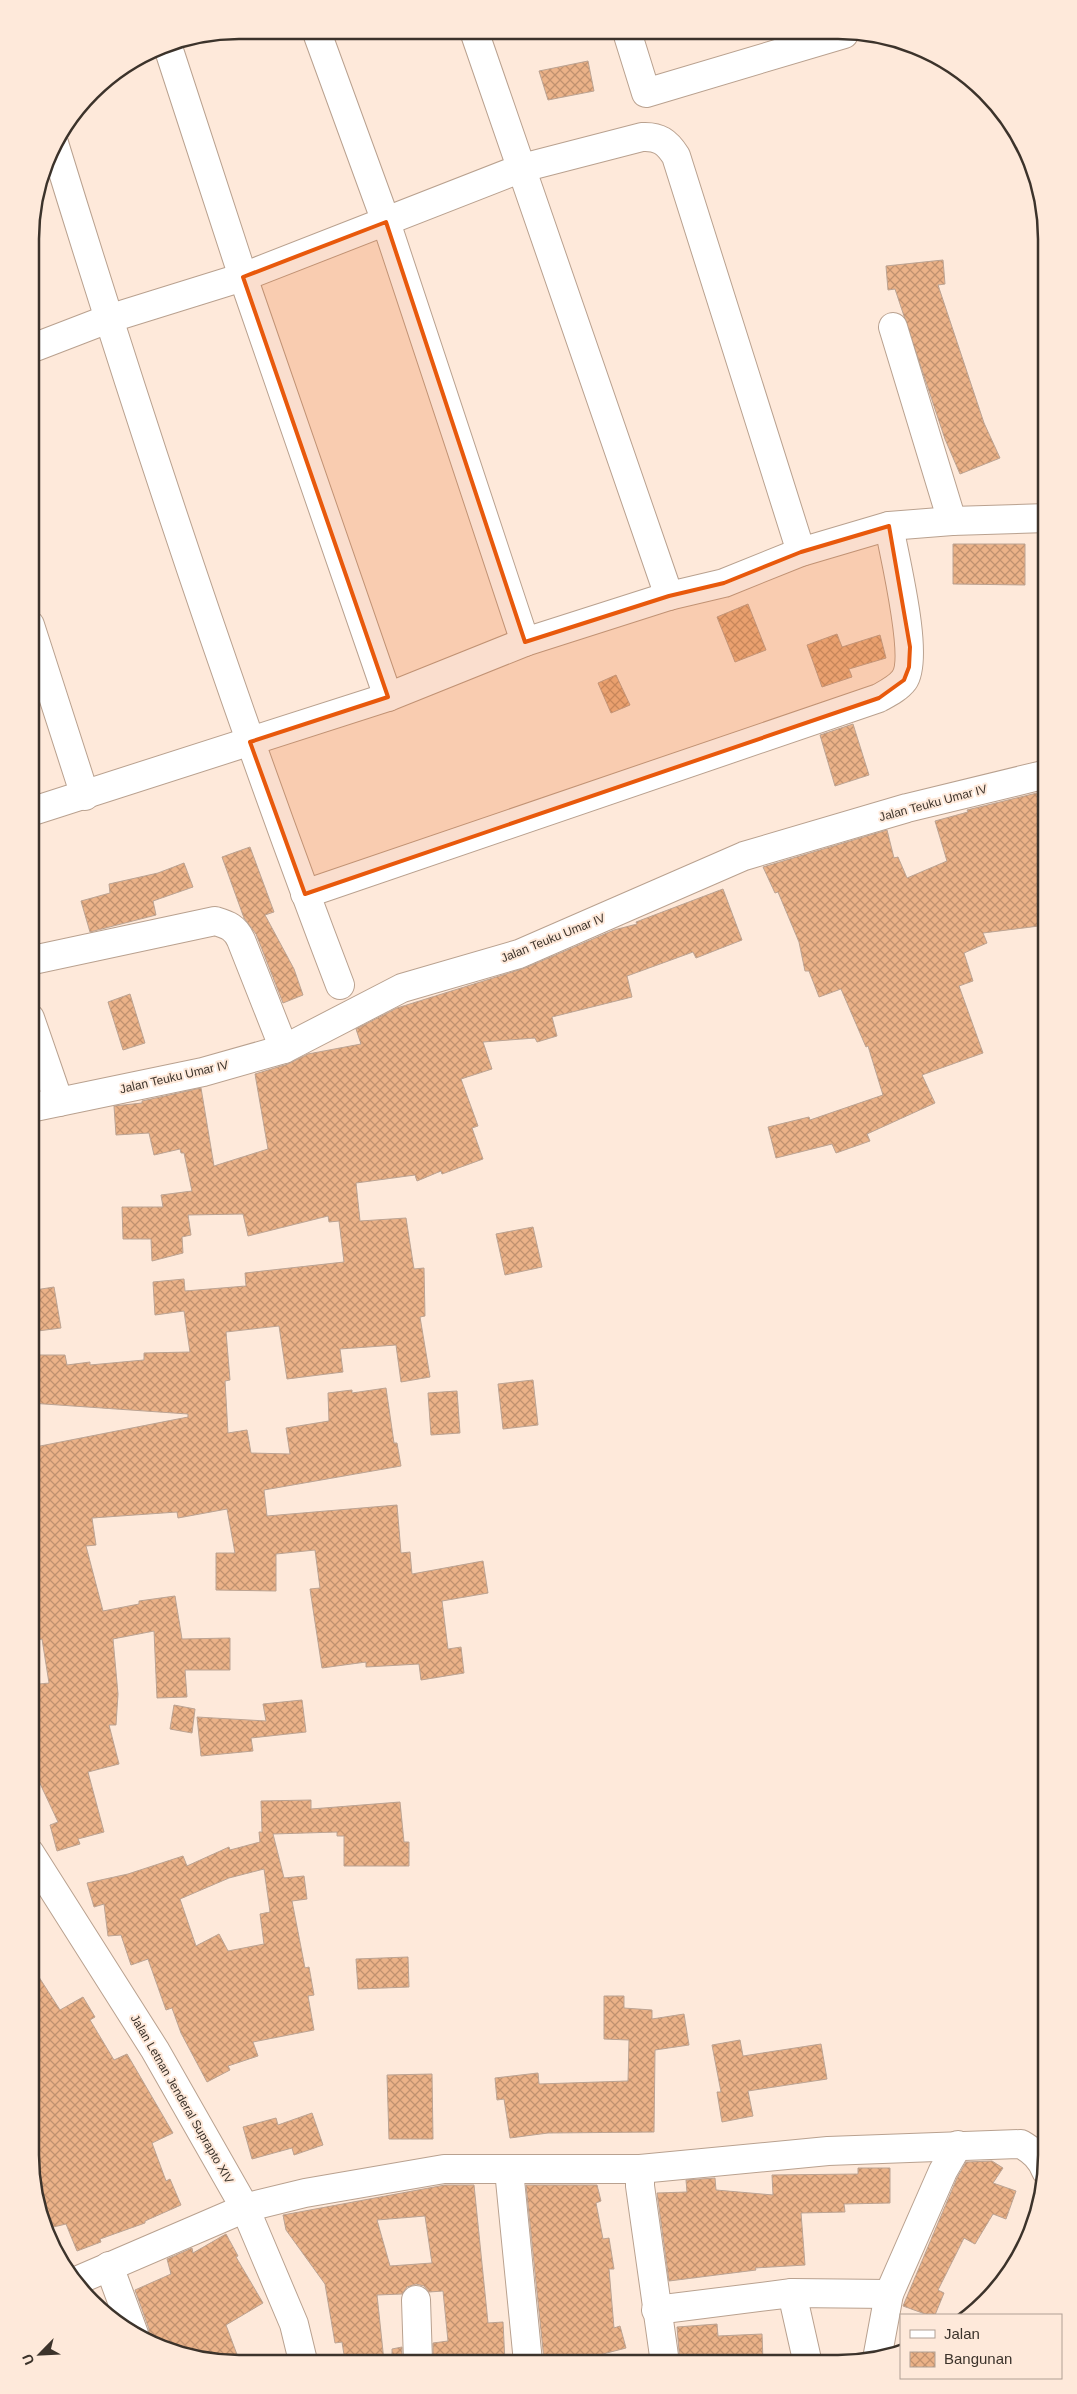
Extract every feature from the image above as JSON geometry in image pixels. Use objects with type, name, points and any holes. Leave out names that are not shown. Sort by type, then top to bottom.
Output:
[{"type":"street","points":[[319,39],[386,222],[525,642]]},
{"type":"street","points":[[476,39],[669,596]]},
{"type":"street","points":[[629,39],[646,93],[825,39]]},
{"type":"street","points":[[169,51],[243,278],[388,697]]},
{"type":"street","points":[[39,346],[108,319],[243,278],[522,168],[642,137],[654,136],[668,144],[676,156],[801,552]]},
{"type":"street","points":[[57,154],[108,319],[250,742],[340,985]]},
{"type":"street","points":[[893,327],[952,521]]},
{"type":"street","points":[[39,809],[388,697],[525,642],[669,596],[724,583],[801,552],[889,526],[952,521],[1038,518]]},
{"type":"street","points":[[306,894],[879,698],[892,691],[904,680],[910,667],[910,647],[889,526]]},
{"type":"street","points":[[39,653],[85,796]]},
{"type":"street","name":"Jalan Teuku Umar IV","points":[[39,1106],[203,1072],[284,1049],[402,988],[519,954],[744,856],[908,808],[1038,776]]},
{"type":"street","points":[[39,959],[215,921],[228,925],[236,930],[241,940],[284,1049]]},
{"type":"street","points":[[39,1043],[60,1102]]},
{"type":"street","name":"Jalan Letnan Jenderal Suprapto XIV","points":[[39,1867],[156,2050],[245,2208],[294,2324],[302,2355]]},
{"type":"street","points":[[81,2279],[245,2208],[305,2193],[444,2169],[640,2169],[828,2151],[958,2145],[1021,2144],[1038,2157]]},
{"type":"street","points":[[879,2351],[889,2294],[943,2171],[958,2145]]},
{"type":"street","points":[[640,2169],[640,2186],[664,2355]]},
{"type":"street","points":[[508,2170],[527,2355]]},
{"type":"street","points":[[109,2266],[130,2323]]},
{"type":"street","points":[[656,2310],[792,2293],[889,2294]]},
{"type":"street","points":[[792,2293],[806,2355]]},
{"type":"street","points":[[416,2300],[418,2355]]},
{"type":"highlighted area","points":[[386,222],[525,642],[669,596],[724,583],[801,552],[889,526],[910,647],[909,667],[904,680],[879,698],[305,894],[250,742],[388,697],[243,277]]},
{"type":"building","points":[[588,61],[594,91],[548,100],[539,71]]},
{"type":"building","points":[[943,260],[945,284],[938,285],[984,423],[1000,458],[960,474],[945,439],[895,289],[888,290],[886,266]]},
{"type":"building","points":[[953,544],[1025,544],[1025,585],[953,584]]},
{"type":"building","points":[[748,604],[766,650],[735,662],[717,617]]},
{"type":"building","points":[[837,634],[842,647],[880,635],[886,658],[849,669],[852,677],[822,687],[807,645]]},
{"type":"building","points":[[616,675],[630,705],[611,713],[598,683]]},
{"type":"building","points":[[853,724],[869,775],[835,786],[820,735]]},
{"type":"building","points":[[1038,793],[1038,926],[983,933],[987,943],[964,953],[973,981],[959,986],[983,1053],[922,1075],[935,1103],[867,1134],[870,1141],[836,1153],[832,1144],[776,1158],[768,1127],[809,1117],[810,1120],[883,1095],[868,1046],[866,1047],[841,989],[819,997],[809,971],[805,971],[799,942],[778,892],[775,893],[763,867],[887,830],[894,858],[898,857],[907,878],[947,861],[935,821],[968,812],[967,810]]},
{"type":"building","points":[[250,847],[274,912],[265,915],[294,969],[303,995],[283,1003],[256,934],[244,918],[222,857]]},
{"type":"building","points":[[184,863],[193,887],[153,901],[156,915],[90,932],[81,901],[110,893],[109,884],[158,873]]},
{"type":"building","points":[[723,889],[742,940],[696,958],[693,952],[627,976],[632,997],[552,1017],[557,1036],[537,1042],[535,1038],[483,1042],[492,1069],[461,1079],[478,1126],[472,1128],[483,1159],[442,1174],[441,1171],[417,1181],[415,1175],[356,1183],[360,1221],[406,1218],[414,1269],[424,1268],[425,1316],[420,1317],[430,1377],[401,1382],[396,1345],[340,1349],[343,1372],[287,1379],[279,1326],[226,1332],[230,1380],[225,1381],[228,1433],[247,1430],[251,1453],[290,1454],[286,1428],[329,1421],[328,1393],[352,1390],[352,1393],[386,1388],[394,1443],[397,1443],[401,1466],[264,1490],[267,1516],[397,1505],[401,1553],[410,1552],[412,1574],[483,1561],[488,1593],[442,1601],[448,1649],[461,1647],[464,1673],[421,1680],[419,1664],[366,1667],[366,1662],[322,1668],[310,1589],[320,1588],[315,1550],[276,1554],[276,1591],[216,1590],[216,1553],[235,1553],[227,1509],[178,1518],[177,1512],[92,1518],[96,1545],[86,1546],[103,1611],[139,1604],[139,1601],[175,1596],[182,1639],[230,1638],[230,1670],[185,1670],[187,1697],[157,1698],[154,1631],[113,1639],[118,1694],[116,1725],[109,1725],[119,1764],[88,1772],[104,1832],[78,1839],[80,1844],[57,1851],[50,1825],[58,1822],[39,1781],[39,1684],[49,1683],[42,1639],[39,1640],[39,1446],[188,1417],[188,1414],[39,1404],[39,1355],[65,1355],[67,1365],[90,1362],[90,1365],[144,1360],[144,1353],[190,1352],[184,1311],[155,1315],[153,1282],[184,1279],[185,1291],[246,1286],[245,1273],[344,1262],[339,1221],[329,1222],[328,1216],[248,1236],[243,1214],[188,1215],[191,1235],[182,1237],[183,1253],[152,1261],[151,1239],[123,1239],[122,1207],[163,1207],[161,1195],[192,1191],[184,1153],[181,1153],[180,1149],[154,1155],[149,1133],[116,1135],[114,1106],[142,1103],[142,1101],[201,1088],[214,1166],[268,1149],[255,1074],[288,1064],[308,1054],[361,1044],[356,1029],[397,1008],[525,968],[614,930],[637,924],[636,922]]},
{"type":"building","points":[[130,994],[145,1043],[123,1050],[108,1002]]},
{"type":"building","points":[[533,1227],[542,1267],[505,1275],[496,1234]]},
{"type":"building","points":[[54,1287],[61,1328],[39,1331],[39,1289]]},
{"type":"building","points":[[533,1380],[538,1425],[503,1429],[498,1384]]},
{"type":"building","points":[[457,1391],[460,1433],[431,1435],[428,1393]]},
{"type":"building","points":[[302,1700],[306,1732],[251,1738],[253,1751],[201,1756],[197,1717],[266,1721],[263,1704]]},
{"type":"building","points":[[174,1705],[195,1709],[192,1733],[170,1729]]},
{"type":"building","points":[[311,1800],[311,1809],[400,1802],[404,1842],[409,1842],[409,1866],[344,1866],[344,1836],[337,1836],[337,1832],[273,1834],[284,1878],[304,1876],[307,1899],[292,1901],[305,1968],[309,1967],[314,1995],[308,1996],[314,2030],[253,2042],[258,2056],[228,2066],[230,2070],[207,2082],[181,2033],[172,2008],[166,2010],[148,1959],[131,1965],[121,1935],[108,1936],[104,1904],[94,1907],[87,1883],[128,1874],[183,1856],[187,1866],[229,1847],[230,1850],[260,1842],[259,1832],[262,1832],[261,1801]],"holes":[[[264,1869],[270,1912],[260,1914],[264,1944],[228,1951],[219,1934],[196,1946],[180,1899],[229,1878]]]},
{"type":"building","points":[[408,1957],[409,1987],[358,1989],[356,1959]]},
{"type":"building","points":[[39,1977],[60,2010],[83,1997],[95,2017],[90,2020],[114,2060],[127,2054],[173,2133],[152,2143],[166,2181],[170,2179],[181,2205],[145,2221],[145,2223],[100,2239],[101,2242],[77,2251],[66,2224],[52,2227],[40,2181]]},
{"type":"building","points":[[604,1996],[624,1996],[624,2008],[652,2010],[652,2019],[684,2014],[689,2045],[655,2050],[654,2132],[548,2133],[510,2138],[504,2099],[497,2100],[495,2078],[538,2073],[539,2084],[628,2081],[629,2040],[604,2039]]},
{"type":"building","points":[[740,2040],[743,2056],[821,2044],[827,2079],[748,2091],[753,2116],[722,2122],[717,2092],[721,2092],[712,2045]]},
{"type":"building","points":[[432,2074],[433,2139],[389,2139],[387,2075]]},
{"type":"building","points":[[312,2113],[323,2145],[294,2155],[292,2148],[252,2159],[243,2127],[276,2118],[278,2125]]},
{"type":"building","points":[[992,2161],[1003,2168],[993,2183],[1016,2191],[1006,2219],[993,2214],[975,2244],[964,2238],[938,2290],[944,2293],[935,2314],[925,2314],[903,2306],[957,2178],[966,2162]]},
{"type":"building","points":[[858,2168],[890,2168],[890,2203],[844,2204],[845,2212],[801,2213],[805,2265],[755,2268],[756,2270],[669,2281],[657,2193],[687,2192],[686,2180],[715,2178],[716,2190],[773,2195],[772,2175],[858,2174]]},
{"type":"building","points":[[445,2185],[474,2185],[488,2323],[503,2322],[505,2355],[433,2355],[433,2343],[448,2341],[443,2291],[429,2292],[424,2286],[416,2284],[407,2287],[402,2294],[377,2295],[383,2355],[344,2355],[342,2342],[335,2343],[325,2284],[286,2230],[283,2215]],"holes":[[[425,2216],[432,2263],[390,2266],[377,2220]]]},
{"type":"building","points":[[526,2185],[597,2185],[601,2201],[596,2203],[603,2239],[609,2238],[614,2269],[609,2269],[614,2328],[620,2326],[626,2348],[599,2355],[543,2355]]},
{"type":"building","points":[[226,2234],[238,2256],[236,2257],[263,2303],[226,2325],[237,2355],[213,2354],[174,2345],[148,2334],[149,2329],[135,2290],[171,2274],[167,2259],[192,2248],[193,2253]]},
{"type":"building","points":[[717,2324],[718,2336],[762,2334],[763,2355],[679,2355],[677,2327]]},
{"type":"building","points":[[402,2347],[402,2355],[392,2355],[392,2349]]}]
